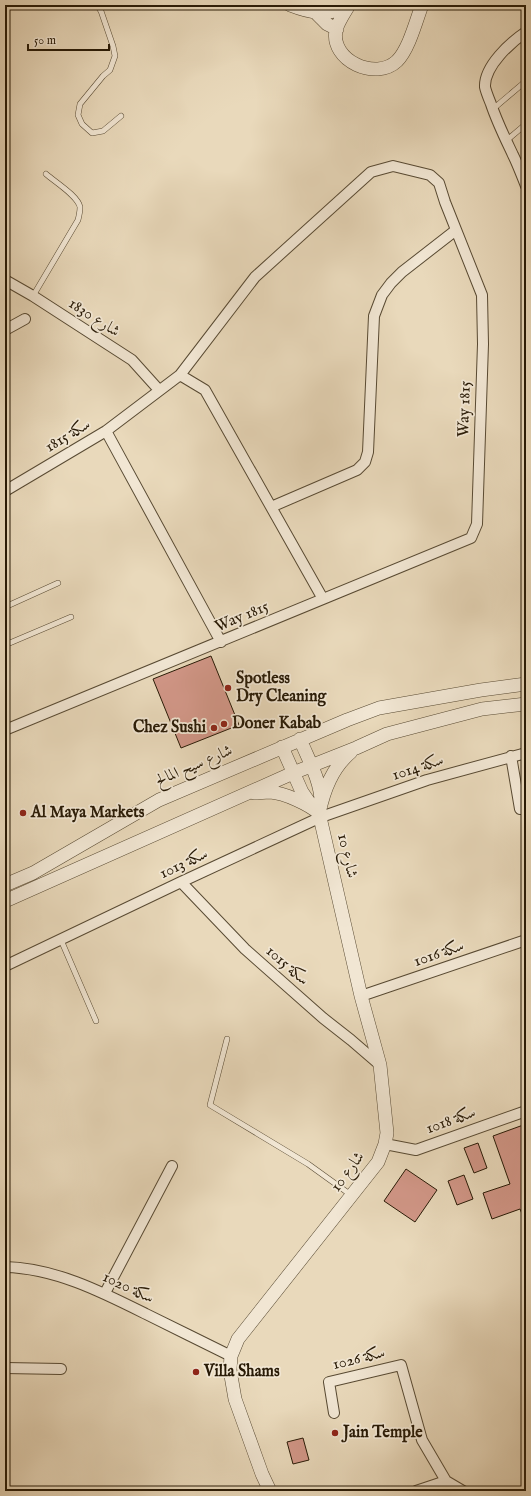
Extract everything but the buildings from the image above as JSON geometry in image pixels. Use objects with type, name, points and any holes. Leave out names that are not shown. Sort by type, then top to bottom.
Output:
[{"type":"street","points":[[290,5],[315,12],[330,13],[340,10],[346,5]]},
{"type":"street","points":[[349,5],[336,29],[337,42],[341,51],[349,60],[358,66],[369,69],[384,68],[392,65],[402,56],[422,5]]},
{"type":"street","points":[[315,12],[327,24],[336,29]]},
{"type":"street","points":[[526,32],[515,39],[502,52],[492,66],[485,87],[497,122],[514,156],[526,186]]},
{"type":"street","points":[[514,156],[526,168]]},
{"type":"street","name":"Way 1815","points":[[5,730],[471,538],[476,524],[482,344],[482,295],[439,183],[430,175],[393,166],[371,172],[255,278],[180,375],[142,403]]},
{"type":"street","points":[[271,507],[357,470],[365,462],[368,452],[372,339],[374,316],[378,304],[382,295],[402,272],[456,230]]},
{"type":"street","name":"1830 شارع","points":[[5,280],[33,296],[132,360],[159,390]]},
{"type":"street","points":[[5,330],[24,319]]},
{"type":"street","points":[[180,375],[205,390],[323,599]]},
{"type":"street","name":"سكة 1815","points":[[5,491],[106,431],[142,403]]},
{"type":"street","points":[[106,431],[221,642]]},
{"type":"street","name":"شارع سيح المالح","points":[[5,884],[33,873],[160,800],[282,747],[379,708],[524,682]]},
{"type":"street","points":[[5,901],[311,765],[356,748],[387,734],[482,709],[526,704]]},
{"type":"street","name":"شارع 10","points":[[270,1491],[262,1474],[235,1399],[230,1370],[231,1356],[238,1340],[378,1162],[385,1144],[387,1133],[380,1065],[361,996],[319,811],[321,795],[311,765],[300,740]]},
{"type":"street","points":[[282,747],[307,801],[319,811]]},
{"type":"street","points":[[319,811],[331,776],[346,756],[356,748]]},
{"type":"street","name":"سكة 1014","points":[[319,811],[526,753]]},
{"type":"street","points":[[511,756],[520,809]]},
{"type":"street","points":[[245,794],[270,792],[282,794],[319,811]]},
{"type":"street","name":"سكة 1013","points":[[5,966],[181,882],[319,811]]},
{"type":"street","name":"سكة 1015","points":[[181,882],[245,949],[323,1018],[380,1065]]},
{"type":"street","name":"سكة 1016","points":[[361,996],[526,940]]},
{"type":"street","name":"سكة 1018","points":[[385,1144],[416,1150],[526,1111]]},
{"type":"street","points":[[105,1293],[172,1166]]},
{"type":"street","name":"سكة 1020","points":[[5,1267],[63,1277],[105,1293],[231,1356]]},
{"type":"street","name":"سكة 1026","points":[[334,1413],[329,1382],[401,1364],[422,1440],[446,1482]]},
{"type":"street","points":[[5,1368],[61,1369]]},
{"type":"street","points":[[416,1491],[446,1482],[463,1491]]},
{"type":"lane","points":[[97,5],[101,11],[115,56],[110,70],[103,76],[80,104],[78,115],[82,124],[92,133],[103,131],[122,116]]},
{"type":"lane","points":[[493,109],[526,81]]},
{"type":"lane","points":[[506,141],[526,124]]},
{"type":"lane","points":[[33,296],[78,220],[80,212],[80,206],[76,199],[46,174]]},
{"type":"lane","points":[[5,607],[58,583]]},
{"type":"lane","points":[[5,645],[71,617]]},
{"type":"lane","points":[[61,940],[96,1021]]},
{"type":"lane","points":[[227,1039],[210,1105],[308,1164],[351,1196]]},
{"type":"place","name":"Spotless Dry Cleaning","points":[[228,688]]},
{"type":"place","name":"Doner Kabab","points":[[224,724]]},
{"type":"place","name":"Chez Sushi","points":[[214,728]]},
{"type":"place","name":"Al Maya Markets","points":[[23,813]]},
{"type":"place","name":"Villa Shams","points":[[196,1372]]},
{"type":"place","name":"Jain Temple","points":[[335,1433]]}]
